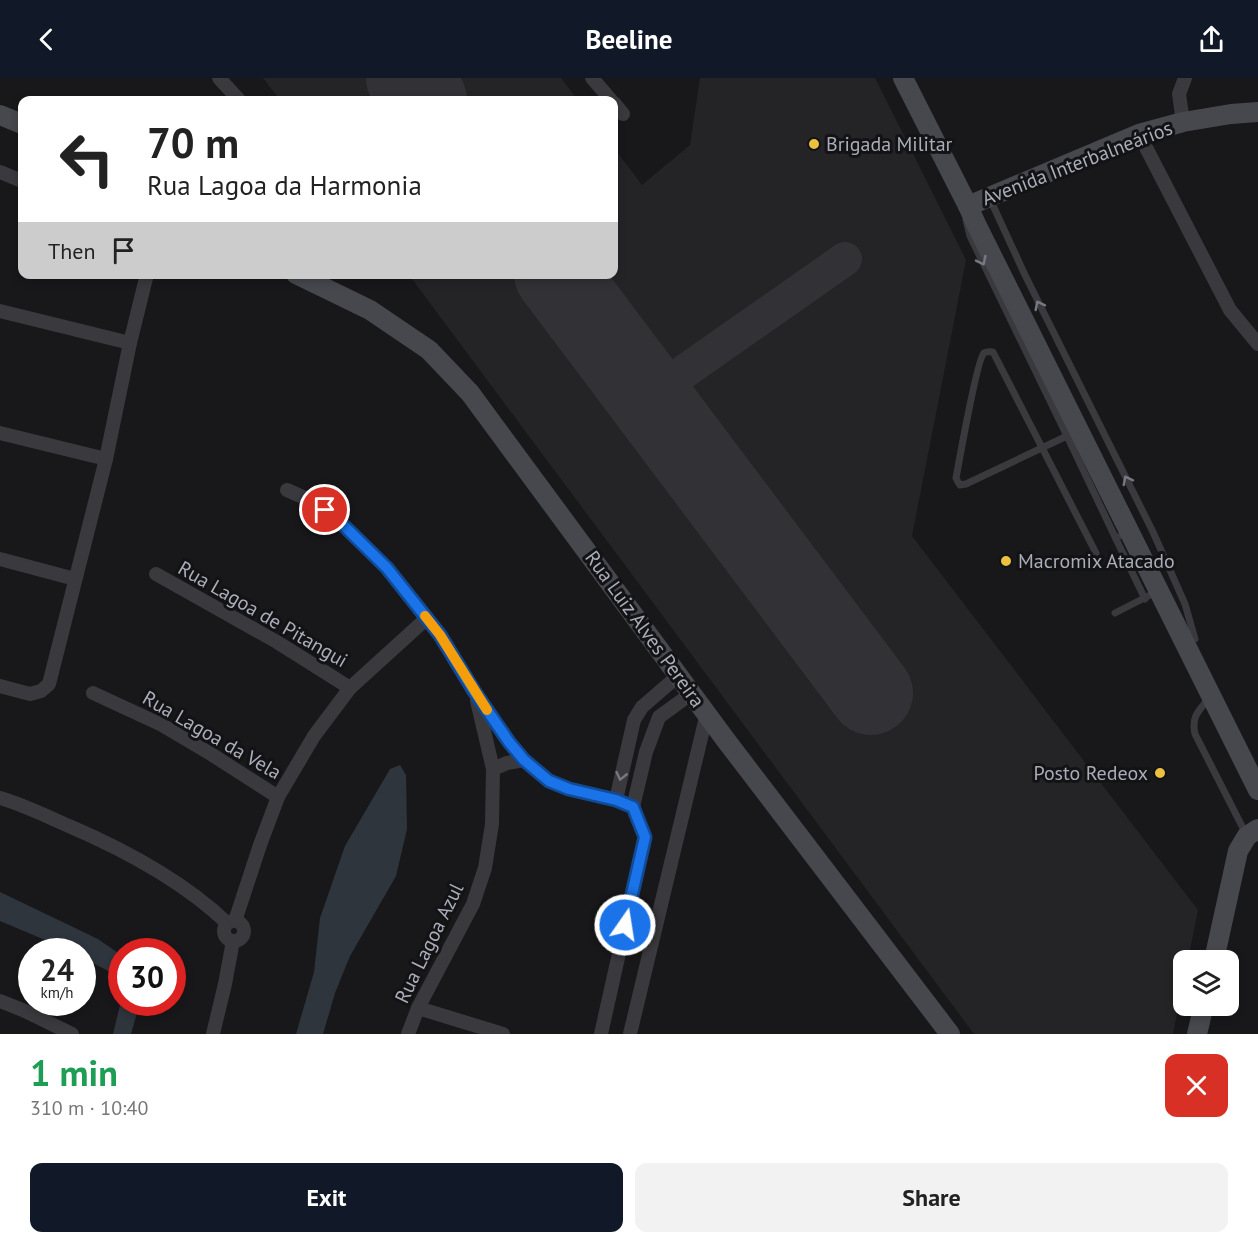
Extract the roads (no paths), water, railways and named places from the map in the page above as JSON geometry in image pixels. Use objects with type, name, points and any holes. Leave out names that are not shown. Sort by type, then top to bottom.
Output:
[{"type":"main road","points":[[903,78],[978,201],[977,226],[1122,535],[1152,595],[1211,695],[1258,790]]},
{"type":"main road","points":[[915,78],[1258,765]]},
{"type":"main road","name":"Avenida Interbalneários","points":[[978,201],[1139,134],[1183,122],[1258,112]]},
{"type":"main road","points":[[0,115],[18,122]]},
{"type":"main road","name":"Rua Luiz Alves Pereira","points":[[322,280],[429,350],[470,393],[706,713],[950,1034]]},
{"type":"main road","points":[[1216,950],[1238,851],[1253,833]]},
{"type":"main road","points":[[1197,1034],[1201,1016]]},
{"type":"street","points":[[219,78],[235,96]]},
{"type":"street","points":[[1172,78],[1179,94],[1183,122]]},
{"type":"street","points":[[1179,94],[1185,78]]},
{"type":"street","points":[[598,80],[608,96]]},
{"type":"street","points":[[618,109],[623,114]]},
{"type":"street","points":[[1139,134],[1230,310],[1258,344]]},
{"type":"street","points":[[0,172],[18,179]]},
{"type":"street","points":[[0,686],[30,694],[42,691],[49,684],[106,459],[146,279]]},
{"type":"street","points":[[0,311],[130,343]]},
{"type":"street","points":[[0,433],[106,459]]},
{"type":"street","points":[[287,490],[315,502],[335,517],[387,568],[440,635],[474,691],[524,760],[549,781],[633,807]]},
{"type":"street","points":[[0,559],[75,579]]},
{"type":"street","name":"Rua Lagoa de Pitangui","points":[[156,574],[277,642],[350,688]]},
{"type":"street","points":[[213,1034],[233,941],[224,934],[225,926],[231,922],[278,797],[314,736],[350,688],[427,618]]},
{"type":"street","points":[[616,800],[634,720],[642,707],[679,675]]},
{"type":"street","name":"Rua Lagoa Azul","points":[[408,1034],[418,1008],[473,904],[485,868],[492,824],[492,770],[474,691]]},
{"type":"street","name":"Rua Lagoa da Vela","points":[[93,693],[162,724],[278,797]]},
{"type":"street","points":[[601,1034],[645,837],[633,807],[646,752],[659,717],[692,693]]},
{"type":"street","points":[[642,707],[659,717]]},
{"type":"street","points":[[630,1034],[706,713]]},
{"type":"street","points":[[628,747],[646,752]]},
{"type":"street","points":[[492,770],[507,763],[524,760]]},
{"type":"street","points":[[0,798],[22,805],[102,840],[164,875],[231,922]]},
{"type":"street","points":[[0,1001],[72,1034]]},
{"type":"street","points":[[418,1008],[503,1034]]},
{"type":"lane","points":[[1122,535],[1067,436],[970,236],[966,216],[978,201],[1024,276],[1153,532],[1185,604],[1195,639]]},
{"type":"lane","points":[[1067,436],[1042,447],[966,484],[960,484],[956,478],[981,357],[984,353],[993,352],[1042,447],[1096,553]]},
{"type":"lane","points":[[1115,613],[1152,595]]},
{"type":"lane","points":[[1211,695],[1195,716],[1193,725],[1195,734],[1253,833]]},
{"type":"place","name":"Brigada Militar","points":[[814,144]]},
{"type":"place","name":"Macromix Atacado","points":[[1006,561]]},
{"type":"place","name":"Posto Redeox","points":[[1160,773]]}]
